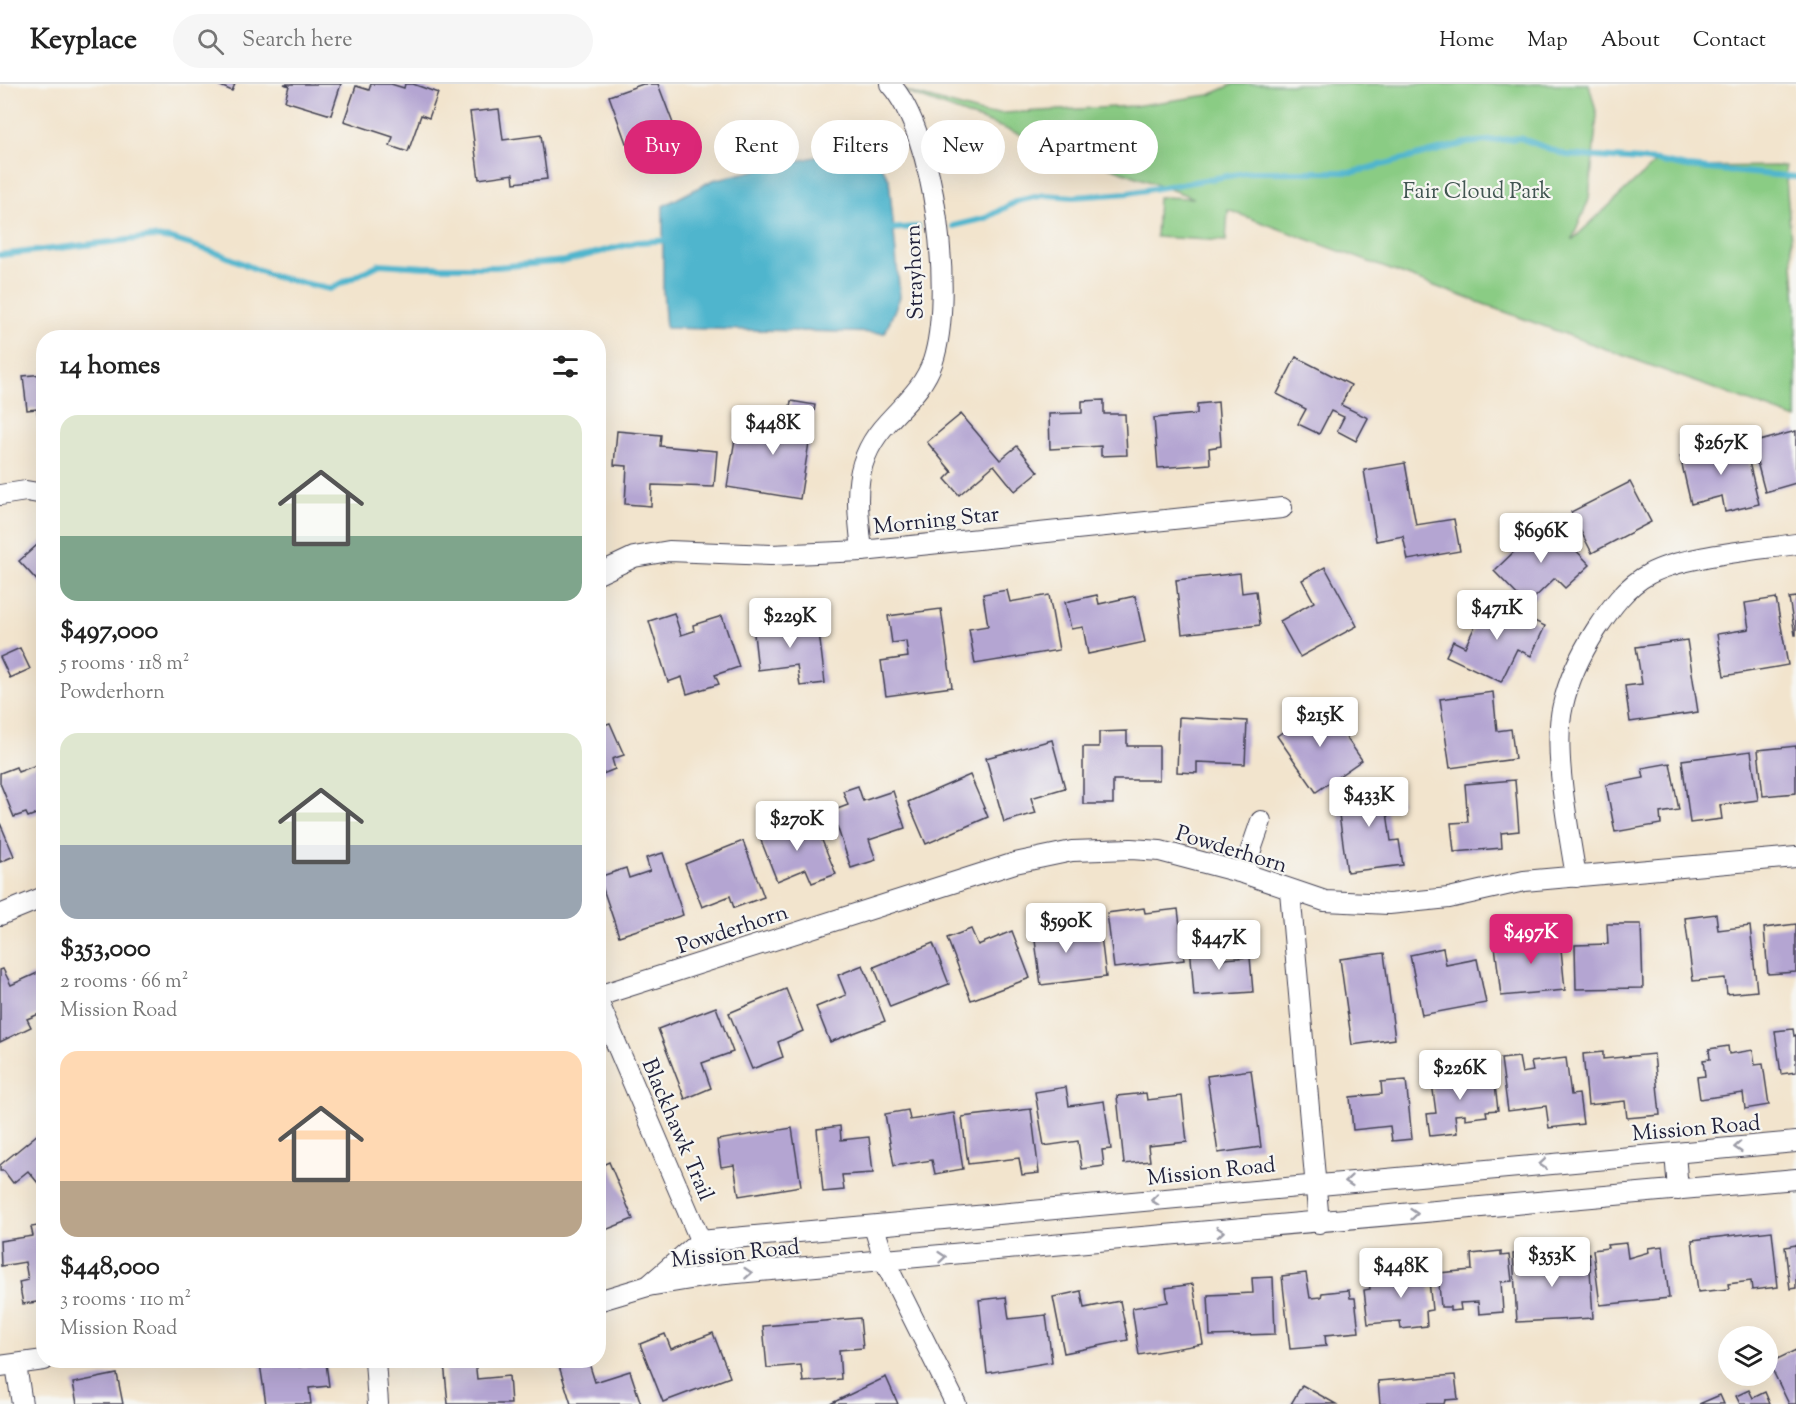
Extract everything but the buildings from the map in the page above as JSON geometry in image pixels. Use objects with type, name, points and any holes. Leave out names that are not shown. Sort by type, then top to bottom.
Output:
[{"type":"street","name":"Strayhorn","points":[[862,551],[856,497],[860,471],[874,439],[917,393],[927,376],[938,342],[941,308],[939,261],[926,158],[911,114],[890,84]]},
{"type":"street","points":[[0,495],[26,491],[36,493]]},
{"type":"street","name":"Morning Star","points":[[606,570],[634,557],[669,551],[771,555],[862,551],[1282,508]]},
{"type":"street","points":[[1576,877],[1562,780],[1562,706],[1576,668],[1602,620],[1619,598],[1650,573],[1672,565],[1796,544]]},
{"type":"street","points":[[1243,873],[1261,821]]},
{"type":"street","name":"Powderhorn","points":[[606,993],[1015,863],[1061,853],[1109,849],[1160,851],[1243,873],[1290,891],[1325,901],[1389,904],[1449,898],[1524,881],[1796,857]]},
{"type":"street","points":[[1290,891],[1319,1223]]},
{"type":"street","points":[[0,915],[36,900]]},
{"type":"street","name":"Blackhawk Trail","points":[[606,1020],[715,1275]]},
{"type":"street","name":"Mission Road","points":[[648,1286],[700,1241],[1796,1142]]},
{"type":"street","points":[[1674,1153],[1678,1190]]},
{"type":"street","name":"Mission Road","points":[[606,1299],[648,1286],[715,1275],[885,1262],[1796,1179]]},
{"type":"street","points":[[874,1227],[885,1262],[956,1404]]},
{"type":"street","points":[[22,1404],[8,1365],[36,1361]]},
{"type":"street","points":[[376,1368],[378,1404]]},
{"type":"green space","name":"Fair Cloud Park","points":[[1234,84],[1589,84],[1597,115],[1589,199],[1572,240],[1657,161],[1687,167],[1785,166],[1796,303],[1796,419],[1228,210],[1226,241],[1156,237],[1158,197],[1194,198],[1129,174],[1158,174],[1158,120],[1017,120],[1017,133],[1005,129],[1005,120],[981,120],[894,88],[985,114],[1134,106],[1209,95]]},
{"type":"water","points":[[811,158],[811,174],[886,174],[889,179],[900,297],[885,333],[666,328],[663,291],[663,206],[713,180],[740,174],[799,174],[799,161]]},
{"type":"waterway","points":[[953,226],[986,218],[1017,201],[1045,195],[1074,197],[1128,193],[1251,172],[1354,172],[1466,143],[1520,138],[1566,155],[1657,161],[1687,167],[1796,177]]},
{"type":"waterway","points":[[887,229],[918,227]]},
{"type":"waterway","points":[[0,255],[153,237],[172,239],[223,255],[272,276],[330,289],[380,264],[425,267],[496,267],[565,261],[638,242],[671,240]]}]
